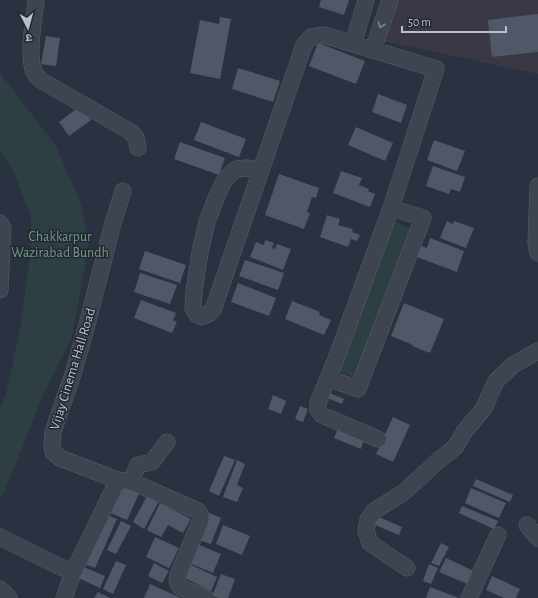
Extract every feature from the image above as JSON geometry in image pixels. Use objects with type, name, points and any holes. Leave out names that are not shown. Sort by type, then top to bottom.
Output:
[{"type":"street","points":[[36,0],[31,52],[31,63],[34,74],[42,81],[131,132],[136,138],[138,148]]},
{"type":"street","points":[[353,44],[366,0]]},
{"type":"street","points":[[373,50],[390,0]]},
{"type":"street","points":[[261,171],[248,168],[236,168],[225,179],[217,196],[207,222],[200,252],[194,292],[193,308],[197,315],[201,317],[213,310],[261,171],[304,45],[311,37],[324,35],[436,69],[391,208],[318,403],[318,410],[322,415],[378,439]]},
{"type":"street","points":[[538,186],[536,243],[538,253]]},
{"type":"street","name":"Vijay Cinema Hall Road","points":[[124,190],[113,223],[73,374],[53,432],[53,452],[60,458],[125,481],[198,511],[200,522],[178,575],[177,581],[180,587],[204,598]]},
{"type":"street","points":[[328,378],[358,389],[423,218],[391,208]]},
{"type":"street","points":[[0,223],[2,228],[0,290]]},
{"type":"street","points":[[407,568],[370,542],[366,531],[368,520],[374,511],[403,493],[440,459],[448,454],[456,446],[464,432],[484,408],[496,381],[513,365],[538,351]]},
{"type":"street","points":[[64,598],[73,573],[115,486],[125,481],[138,465],[152,462],[167,442]]},
{"type":"street","points":[[527,525],[538,538]]},
{"type":"street","points":[[469,598],[498,535]]},
{"type":"street","points":[[0,537],[73,573]]},
{"type":"street","points":[[0,589],[9,598]]},
{"type":"shaded area","points":[[384,0],[538,0],[538,74],[368,38]]},
{"type":"green space","name":"Chakkarpur Wazirabad Bundh","points":[[0,73],[56,146],[81,204],[89,244],[72,337],[40,402],[11,477],[0,500],[0,408],[7,390],[20,329],[31,249],[31,217],[13,169],[0,151]]},
{"type":"green space","points":[[392,221],[412,229],[356,378],[337,371]]},
{"type":"building","points":[[321,0],[349,0],[344,15],[319,7]]},
{"type":"building","points":[[538,14],[538,52],[492,57],[488,20]]},
{"type":"building","points":[[220,17],[231,19],[220,79],[190,73],[200,20],[219,24]]},
{"type":"building","points":[[46,36],[60,38],[56,66],[41,64]]},
{"type":"building","points":[[318,43],[365,61],[356,84],[309,66]]},
{"type":"building","points":[[238,68],[280,81],[273,102],[232,89]]},
{"type":"building","points":[[378,94],[407,105],[401,123],[372,112]]},
{"type":"building","points":[[80,106],[91,120],[69,136],[59,122]]},
{"type":"building","points":[[201,122],[246,139],[239,157],[194,140]]},
{"type":"building","points":[[356,127],[393,143],[385,161],[348,145]]},
{"type":"building","points":[[434,140],[465,151],[457,171],[427,160]]},
{"type":"building","points":[[180,142],[225,158],[219,175],[174,159]]},
{"type":"building","points":[[433,166],[465,177],[460,192],[451,189],[449,194],[426,186]]},
{"type":"building","points":[[341,171],[362,178],[359,185],[369,189],[368,191],[375,194],[370,207],[333,193]]},
{"type":"building","points":[[279,174],[319,188],[316,198],[312,197],[307,212],[310,213],[304,229],[265,215]]},
{"type":"building","points":[[327,215],[340,219],[338,225],[353,229],[352,232],[360,235],[357,241],[351,239],[348,247],[320,237]]},
{"type":"building","points":[[447,221],[453,224],[454,221],[474,228],[466,248],[440,238]]},
{"type":"building","points":[[430,238],[464,251],[457,272],[417,257],[421,246],[427,248]]},
{"type":"building","points":[[265,240],[274,243],[272,248],[275,249],[277,244],[291,249],[283,270],[250,257],[256,242],[264,245]]},
{"type":"building","points":[[145,251],[186,265],[180,283],[139,269]]},
{"type":"building","points":[[245,260],[284,273],[278,290],[239,276]]},
{"type":"building","points":[[140,273],[177,285],[170,304],[134,292]]},
{"type":"building","points":[[238,283],[276,298],[269,316],[231,302]]},
{"type":"building","points":[[141,300],[176,313],[173,320],[177,322],[172,333],[134,318]]},
{"type":"building","points":[[292,301],[320,312],[319,315],[331,320],[324,335],[285,319]]},
{"type":"building","points":[[404,303],[444,319],[430,353],[391,336]]},
{"type":"building","points":[[327,392],[344,399],[342,404],[325,397]]},
{"type":"building","points":[[273,395],[286,401],[281,414],[268,409]]},
{"type":"building","points":[[300,406],[308,409],[303,422],[295,419]]},
{"type":"building","points":[[393,417],[410,425],[393,462],[376,454]]},
{"type":"building","points":[[339,426],[365,437],[361,449],[334,438]]},
{"type":"building","points":[[224,456],[235,460],[219,496],[209,491]]},
{"type":"building","points":[[237,460],[245,464],[237,485],[243,488],[237,502],[223,497]]},
{"type":"building","points":[[476,479],[513,495],[510,502],[473,486]]},
{"type":"building","points":[[119,484],[139,494],[127,520],[106,511]]},
{"type":"building","points":[[471,488],[506,503],[499,518],[465,503]]},
{"type":"building","points":[[147,496],[158,503],[144,529],[133,522]]},
{"type":"building","points":[[160,503],[191,519],[183,533],[168,525],[161,537],[147,530]]},
{"type":"building","points":[[462,506],[498,521],[494,529],[459,513]]},
{"type":"building","points":[[207,512],[221,518],[211,544],[196,539]]},
{"type":"building","points":[[104,514],[117,519],[95,568],[83,563]]},
{"type":"building","points":[[372,514],[402,527],[399,535],[368,522]]},
{"type":"building","points":[[121,521],[131,526],[116,554],[107,550]]},
{"type":"building","points":[[223,525],[250,536],[242,555],[216,544]]},
{"type":"building","points":[[155,537],[179,548],[169,568],[146,557]]},
{"type":"building","points":[[441,543],[449,547],[439,566],[431,563]]},
{"type":"building","points":[[197,544],[221,554],[213,573],[189,563]]},
{"type":"building","points":[[446,558],[478,573],[472,586],[439,572]]},
{"type":"building","points":[[116,561],[126,565],[113,594],[103,589]]},
{"type":"building","points":[[154,563],[169,571],[162,583],[148,576]]},
{"type":"building","points":[[187,563],[217,577],[211,591],[181,576]]},
{"type":"building","points":[[429,564],[438,568],[431,584],[423,581]]},
{"type":"building","points":[[81,566],[105,576],[100,588],[76,577]]},
{"type":"building","points":[[221,574],[235,579],[228,598],[212,596]]},
{"type":"building","points":[[492,576],[520,589],[516,598],[504,598],[486,590]]},
{"type":"building","points":[[150,584],[181,598],[144,598]]},
{"type":"building","points":[[430,587],[459,598],[426,598]]},
{"type":"building","points":[[98,592],[110,598],[94,598]]}]
